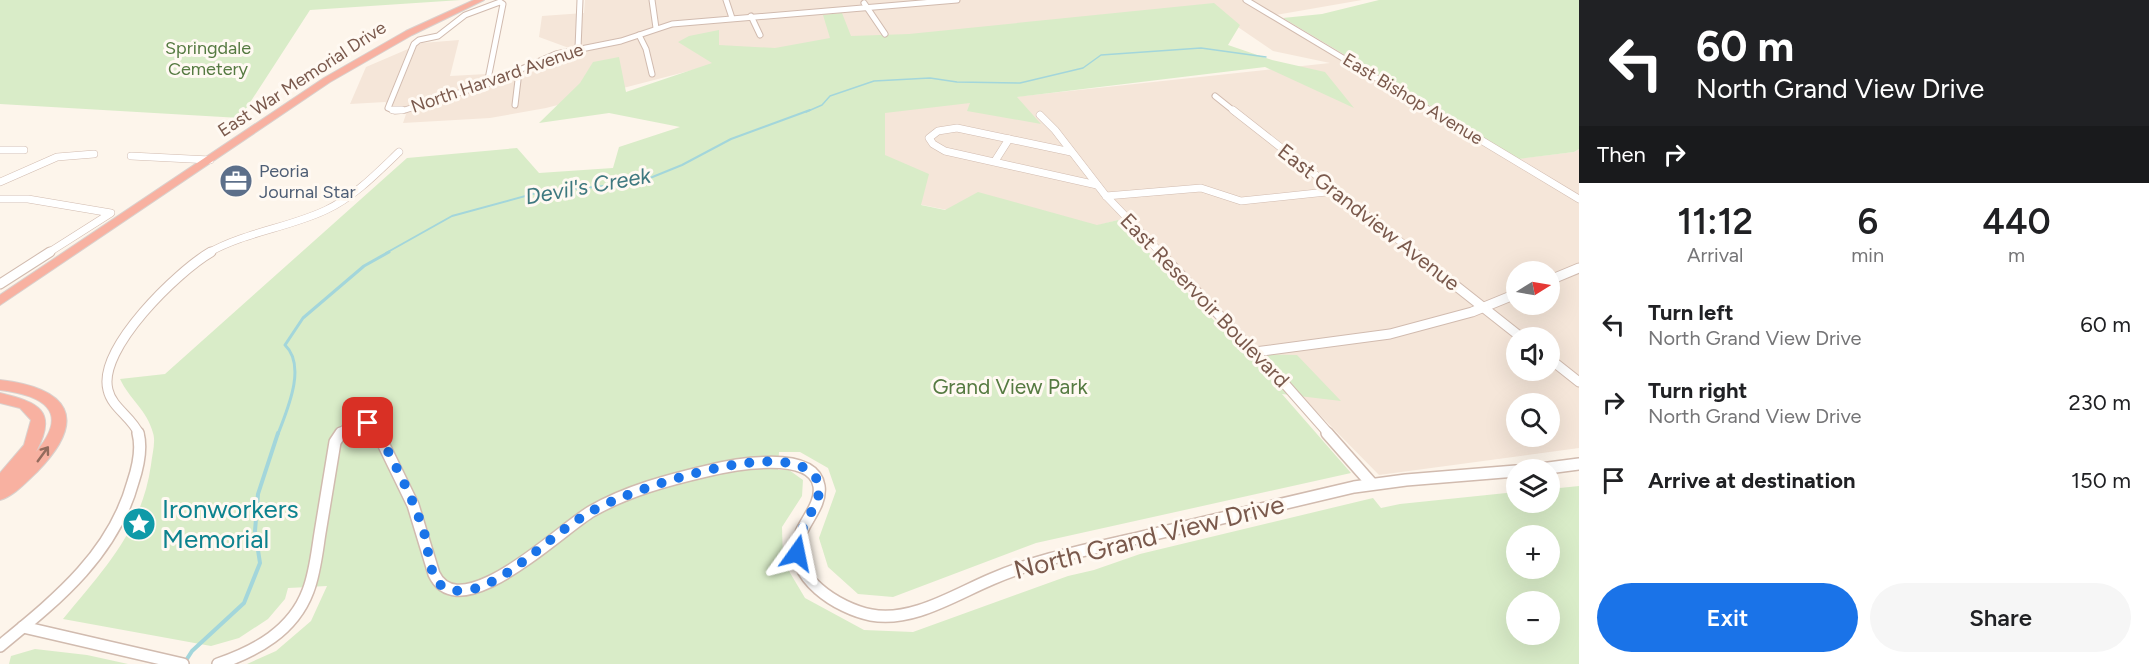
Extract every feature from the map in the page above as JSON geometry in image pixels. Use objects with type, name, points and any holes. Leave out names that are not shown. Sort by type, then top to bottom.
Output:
[{"type":"highway","name":"East War Memorial Drive","points":[[0,301],[320,85],[397,39],[480,0]]},
{"type":"highway","points":[[397,39],[414,42],[426,29],[457,10]]},
{"type":"highway","name":"East War Memorial Drive","points":[[0,312],[167,194],[210,160]]},
{"type":"highway","points":[[0,385],[26,389],[44,396],[54,405],[58,417],[54,437],[43,454],[27,472],[0,494]]},
{"type":"highway","points":[[0,398],[25,404],[39,419],[34,443],[24,458],[0,482]]},
{"type":"street","points":[[578,48],[580,0]]},
{"type":"street","points":[[652,0],[656,28]]},
{"type":"street","points":[[726,0],[732,18]]},
{"type":"street","name":"North Harvard Avenue","points":[[414,42],[388,106],[392,111],[405,110],[487,84],[553,55],[578,48],[619,42],[656,28],[681,23],[803,8],[864,3],[957,0]]},
{"type":"street","name":"East Bishop Avenue","points":[[1246,0],[1579,199]]},
{"type":"street","points":[[936,2],[944,11]]},
{"type":"street","points":[[414,42],[436,37],[465,15],[490,4],[502,3],[487,84]]},
{"type":"street","points":[[864,3],[885,34]]},
{"type":"street","points":[[751,16],[760,35]]},
{"type":"street","points":[[639,35],[646,49],[652,74]]},
{"type":"street","points":[[514,72],[518,81],[515,105]]},
{"type":"street","name":"East Grandview Avenue","points":[[1215,96],[1508,327]]},
{"type":"street","name":"East Reservoir Boulevard","points":[[1040,115],[1055,130],[1106,196],[1255,352],[1372,484]]},
{"type":"street","points":[[1071,152],[957,128],[941,130],[929,138],[942,150],[1097,185]]},
{"type":"street","points":[[995,161],[1009,139]]},
{"type":"street","points":[[0,150],[24,150]]},
{"type":"street","points":[[0,646],[85,570],[103,549],[127,508],[139,456],[138,431],[132,421],[113,402],[106,383],[111,356],[124,336],[176,278],[204,255],[230,243],[331,208],[348,197],[399,152]]},
{"type":"street","points":[[0,182],[41,162],[69,153],[94,153]]},
{"type":"street","points":[[131,156],[210,160]]},
{"type":"street","points":[[1106,196],[1201,188],[1238,201],[1336,191]]},
{"type":"street","points":[[0,200],[28,199],[110,212],[100,222],[0,284]]},
{"type":"street","points":[[1560,276],[1579,268]]},
{"type":"street","points":[[1255,352],[1381,336],[1444,321],[1506,298]]},
{"type":"street","points":[[1560,367],[1579,382]]},
{"type":"street","name":"North Grand View Drive","points":[[218,664],[240,656],[268,640],[287,625],[303,605],[314,574],[336,442],[344,429],[359,423],[370,424],[378,432],[420,523],[435,576],[442,586],[449,589],[465,591],[489,583],[584,515],[615,499],[726,466],[754,462],[784,462],[808,469],[820,488],[817,501],[799,532],[797,540],[797,556],[805,574],[821,591],[851,610],[883,617],[897,617],[916,612],[1005,573],[1044,560],[1314,495],[1372,484],[1506,472]]},
{"type":"street","points":[[1560,466],[1579,464]]},
{"type":"street","points":[[22,627],[69,636],[177,663]]},
{"type":"shaded area","points":[[585,0],[1362,0],[1270,16],[1507,160],[1574,152],[1579,149],[1579,448],[1379,475],[1135,227],[1118,220],[1065,234],[903,201],[881,162],[875,112],[1330,63],[1273,51],[1207,6],[739,58],[546,108],[490,118],[403,123],[406,114],[385,102],[350,104],[366,67],[422,43],[459,40],[450,76],[523,72],[577,51],[539,37],[542,16],[584,13]]},
{"type":"green space","name":"Springdale Cemetery","points":[[0,0],[461,0],[310,10],[240,118],[0,104]]},
{"type":"green space","points":[[1379,0],[1579,0],[1579,149],[1574,152],[1519,159],[1283,18],[1322,14]]},
{"type":"green space","name":"Grand View Park","points":[[1214,3],[1240,25],[1228,45],[1272,60],[1325,72],[1354,108],[1265,67],[1017,97],[1041,124],[967,111],[970,103],[885,113],[885,155],[929,174],[921,205],[945,210],[978,192],[1097,225],[1118,220],[1246,354],[1297,355],[1341,401],[1282,394],[1351,473],[1036,543],[893,597],[858,594],[828,567],[819,538],[836,491],[828,468],[800,452],[779,452],[778,470],[789,470],[803,480],[802,496],[782,527],[783,561],[805,598],[864,630],[913,632],[1068,576],[1094,570],[1140,554],[1373,498],[1381,508],[1506,493],[1506,513],[1560,513],[1560,488],[1579,486],[1579,664],[247,664],[276,651],[311,621],[327,586],[288,588],[285,599],[268,619],[239,638],[211,646],[63,619],[119,548],[130,530],[146,489],[154,449],[153,433],[143,411],[120,379],[165,374],[407,158],[517,148],[539,173],[613,168],[619,147],[680,127],[609,113],[539,123],[580,83],[593,62],[619,57],[626,92],[712,63],[678,42],[689,36],[719,30],[719,45],[775,48],[830,38],[823,15],[842,13],[851,36],[909,34]]},
{"type":"green space","points":[[35,649],[87,655],[128,664],[9,664],[11,656]]},
{"type":"waterway","name":"Devil's Creek","points":[[806,112],[822,105],[830,96],[874,81],[930,78],[957,82],[1020,83],[1083,68],[1101,55],[1201,48],[1266,57]]},
{"type":"waterway","name":"Devil's Creek","points":[[386,253],[452,216],[540,192],[615,185],[650,178],[682,165],[731,139],[810,110]]},
{"type":"waterway","name":"Devil's Creek","points":[[278,434],[290,401],[295,376],[291,354],[285,345],[303,318],[364,266],[389,252]]},
{"type":"waterway","name":"Devil's Creek","points":[[185,662],[192,651],[244,603],[260,563],[255,531],[258,494],[278,433]]},
{"type":"place","name":"Peoria Journal Star","points":[[236,181]]},
{"type":"place","name":"Ironworkers Memorial","points":[[139,524]]},
{"type":"route","points":[[368,423],[373,425],[378,432],[417,515],[435,576],[442,586],[449,589],[465,591],[489,583],[584,515],[608,502],[703,472],[750,462],[784,462],[800,465],[817,479],[820,488],[819,495],[798,534],[797,553]]}]
